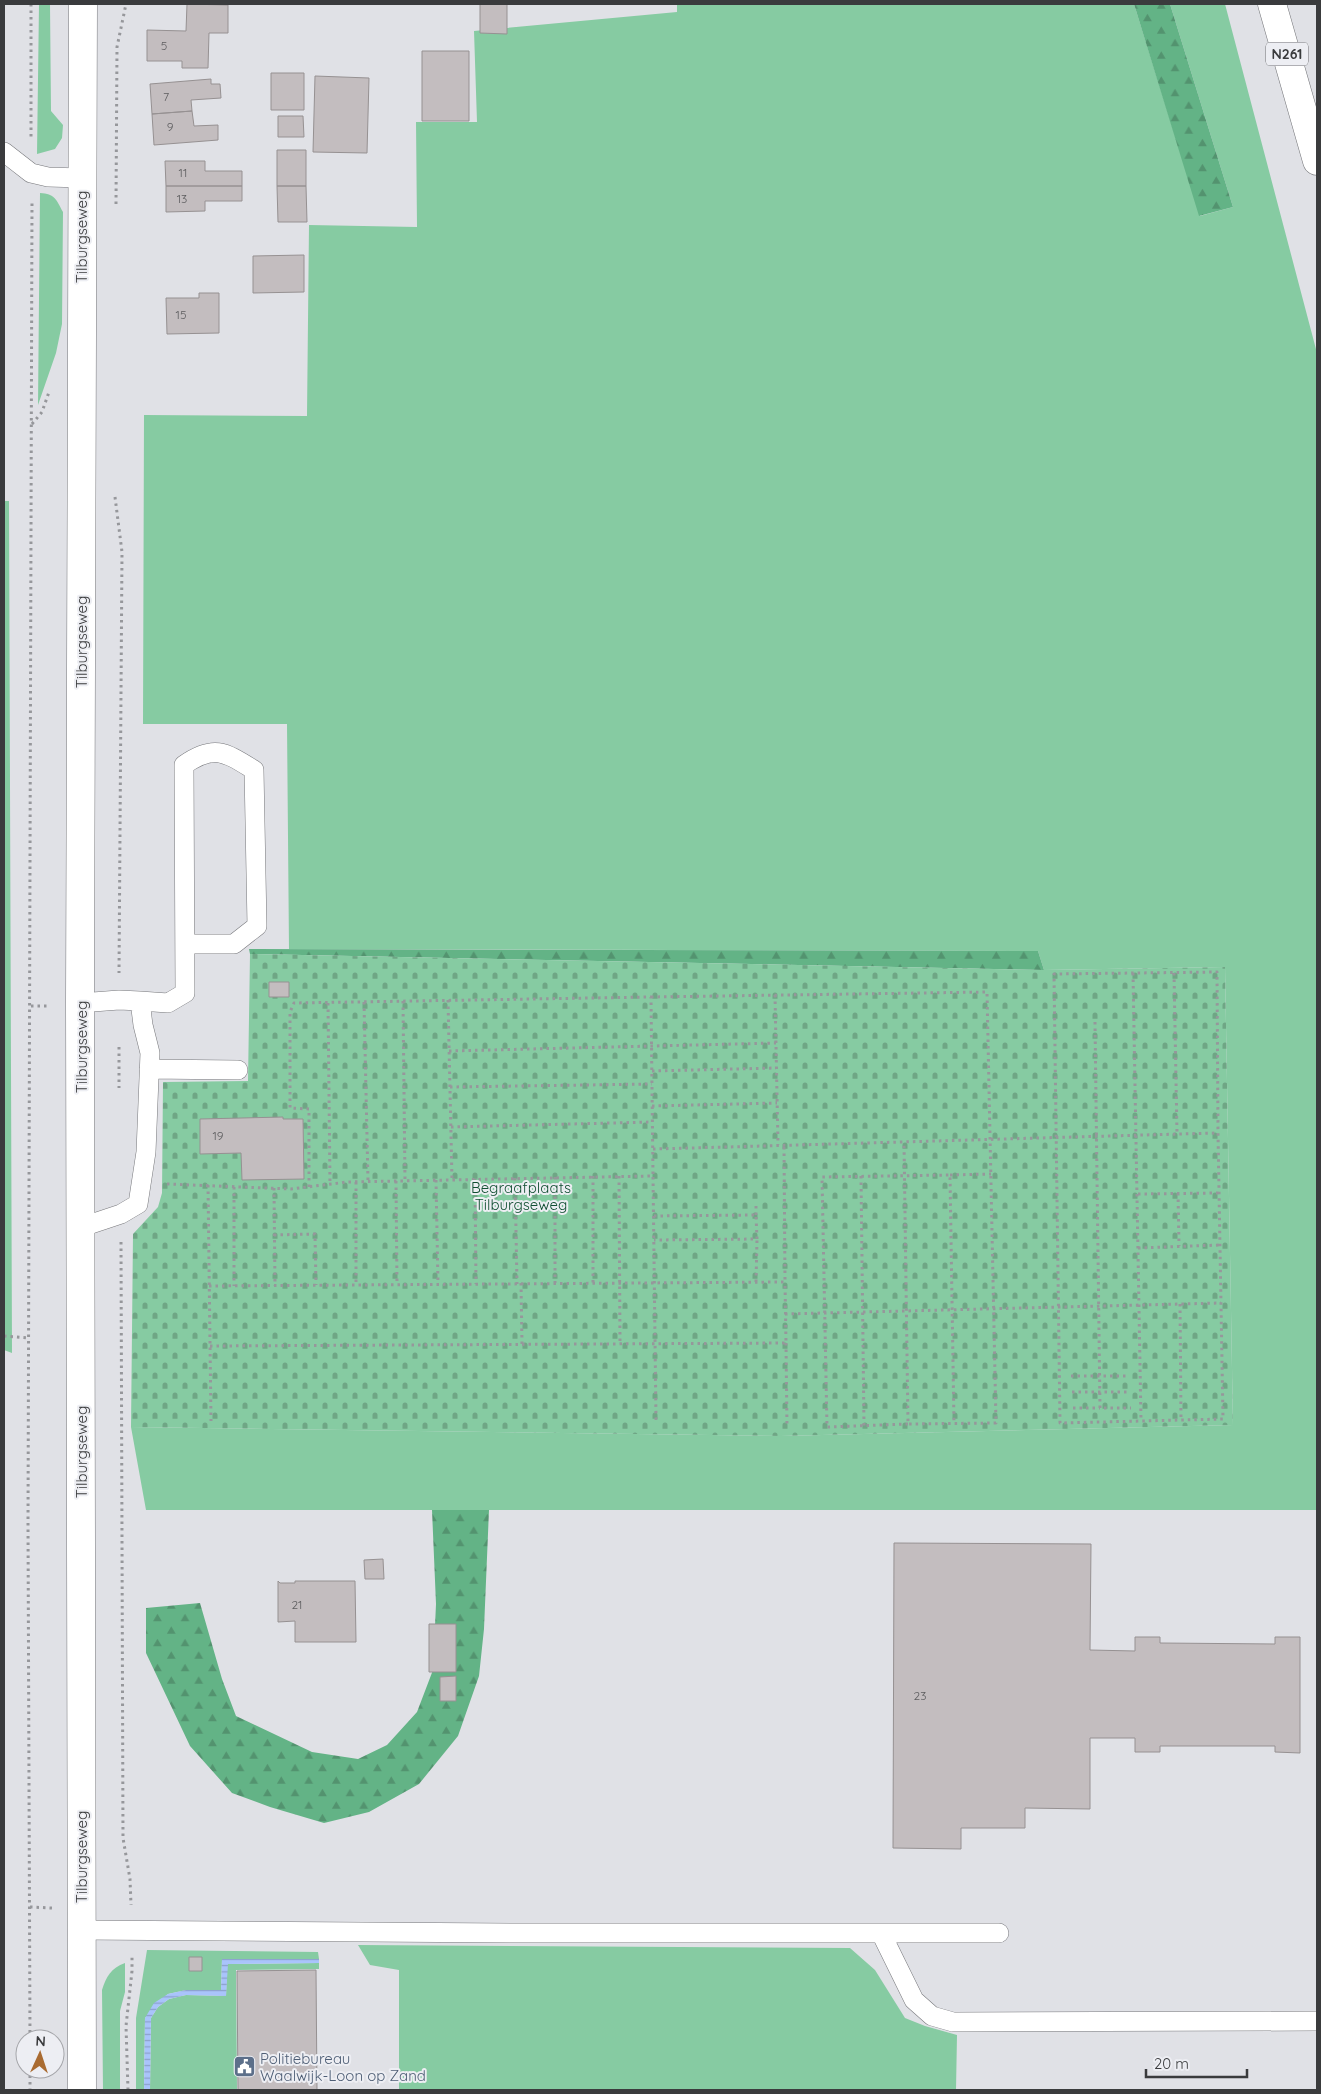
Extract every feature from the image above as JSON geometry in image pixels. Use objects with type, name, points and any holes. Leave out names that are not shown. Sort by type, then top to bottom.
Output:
[{"type":"main road","name":"Tilburgseweg","points":[[82,2090],[82,1227],[80,1002],[83,4]]},
{"type":"main road","name":"N261","points":[[1272,4],[1317,161]]},
{"type":"lane","points":[[4,152],[32,173],[48,177],[81,178]]},
{"type":"lane","points":[[80,1002],[119,1000],[168,1003],[184,993],[184,765],[200,754],[227,753],[254,770],[257,926],[234,944],[185,944]]},
{"type":"lane","points":[[82,1227],[121,1214],[138,1204],[146,1152],[150,1053],[142,1026],[140,1001]]},
{"type":"lane","points":[[149,1069],[238,1070]]},
{"type":"lane","points":[[81,1930],[131,1932],[999,1933]]},
{"type":"lane","points":[[881,1933],[914,2000],[932,2016],[953,2022],[1317,2021]]},
{"type":"path","points":[[30,2029],[31,4]]},
{"type":"path","points":[[116,207],[117,48],[126,4]]},
{"type":"path","points":[[116,507],[122,552],[119,1089]]},
{"type":"path","points":[[1217,972],[1222,1419],[1060,1423],[1054,974],[1134,973],[1217,972]]},
{"type":"path","points":[[1134,973],[1141,1421]]},
{"type":"path","points":[[1174,973],[1177,1134]]},
{"type":"path","points":[[309,1187],[309,1108],[290,1108],[290,1012],[294,1003],[987,992],[994,1309],[996,1423],[827,1427],[822,1177],[991,1174]]},
{"type":"path","points":[[775,995],[778,1146]]},
{"type":"path","points":[[651,997],[656,1420]]},
{"type":"path","points":[[448,1000],[452,1180]]},
{"type":"path","points":[[402,1001],[405,1181]]},
{"type":"path","points":[[328,1002],[330,1184]]},
{"type":"path","points":[[364,1002],[368,1181]]},
{"type":"path","points":[[1095,1022],[1100,1408]]},
{"type":"path","points":[[449,1050],[776,1044]]},
{"type":"path","points":[[652,1071],[776,1068]]},
{"type":"path","points":[[450,1087],[652,1084]]},
{"type":"path","points":[[652,1106],[777,1103]]},
{"type":"path","points":[[450,1127],[652,1122]]},
{"type":"path","points":[[653,1149],[1218,1132]]},
{"type":"path","points":[[904,1142],[908,1424]]},
{"type":"path","points":[[784,1145],[787,1428]]},
{"type":"path","points":[[950,1175],[954,1424]]},
{"type":"path","points":[[592,1176],[592,1283]]},
{"type":"path","points":[[619,1176],[620,1344]]},
{"type":"path","points":[[142,1182],[291,1189],[368,1181],[653,1176]]},
{"type":"path","points":[[861,1176],[864,1426]]},
{"type":"path","points":[[555,1177],[555,1283]]},
{"type":"path","points":[[515,1178],[522,1344]]},
{"type":"path","points":[[475,1179],[476,1284]]},
{"type":"path","points":[[436,1180],[438,1284]]},
{"type":"path","points":[[396,1181],[398,1285]]},
{"type":"path","points":[[356,1182],[356,1285]]},
{"type":"path","points":[[208,1185],[211,1421]]},
{"type":"path","points":[[234,1187],[234,1286]]},
{"type":"path","points":[[274,1188],[274,1286]]},
{"type":"path","points":[[1138,1194],[1219,1193]]},
{"type":"path","points":[[1178,1194],[1179,1246]]},
{"type":"path","points":[[756,1202],[756,1282]]},
{"type":"path","points":[[121,1214],[123,1838],[130,1879],[132,1971],[126,2026],[128,2090]]},
{"type":"path","points":[[654,1216],[756,1215]]},
{"type":"path","points":[[274,1235],[315,1234],[316,1285]]},
{"type":"path","points":[[654,1240],[756,1239]]},
{"type":"path","points":[[1138,1248],[1220,1245]]},
{"type":"path","points":[[209,1286],[785,1282]]},
{"type":"path","points":[[785,1314],[1220,1303]]},
{"type":"path","points":[[1180,1304],[1182,1420]]},
{"type":"path","points":[[4,1336],[29,1338]]},
{"type":"path","points":[[210,1346],[786,1344]]},
{"type":"path","points":[[1071,1376],[1129,1376]]},
{"type":"path","points":[[1072,1392],[1129,1392]]},
{"type":"path","points":[[1072,1408],[1131,1408]]},
{"type":"green space","points":[[39,4],[50,4],[51,111],[63,125],[62,138],[55,149],[37,154]]},
{"type":"green space","points":[[677,4],[1134,4],[1200,216],[1233,207],[1170,4],[1225,4],[1317,353],[1317,1510],[146,1510],[131,1427],[781,1436],[1233,1425],[1225,967],[1044,970],[1038,951],[289,949],[287,724],[143,724],[144,415],[307,416],[309,225],[417,227],[416,122],[477,122],[474,31],[677,12]]},
{"type":"green space","points":[[1134,4],[1170,4],[1233,207],[1199,216]]},
{"type":"green space","points":[[40,193],[52,196],[63,212],[62,324],[56,353],[38,405]]},
{"type":"green space","points":[[4,501],[9,501],[12,1353],[4,1350]]},
{"type":"green space","points":[[249,949],[1038,951],[1044,970],[250,954]]},
{"type":"green space","name":"Begraafplaats Tilburgseweg","points":[[250,954],[1044,970],[1225,967],[1233,1425],[781,1436],[131,1427],[133,1234],[158,1207],[162,1193],[163,1082],[248,1081]]},
{"type":"green space","points":[[432,1510],[489,1510],[484,1629],[479,1676],[458,1736],[419,1784],[369,1812],[324,1823],[270,1807],[232,1793],[190,1746],[146,1653],[146,1608],[200,1603],[222,1679],[236,1716],[312,1752],[358,1759],[387,1745],[417,1712],[433,1670],[436,1604]]},
{"type":"green space","points":[[358,1945],[850,1948],[875,1970],[905,2018],[957,2035],[956,2090],[399,2090],[399,1970],[370,1965]]},
{"type":"green space","points":[[147,1950],[318,1952],[319,1959],[222,1959],[221,1991],[186,1990],[168,1994],[145,2018],[144,2090],[136,2090],[136,2018]]},
{"type":"green space","points":[[125,1963],[125,1992],[120,2011],[120,2090],[103,2090],[102,1990],[110,1974]]},
{"type":"green space","points":[[319,1963],[319,1969],[236,1970],[237,2090],[150,2090],[151,2018],[158,2007],[169,1999],[186,1995],[226,1996],[227,1964]]},
{"type":"water","points":[[222,1959],[319,1959],[319,1963],[228,1964],[226,1996],[186,1995],[169,1999],[158,2007],[151,2018],[150,2090],[144,2090],[145,2018],[154,2003],[168,1994],[186,1990],[221,1990]]},
{"type":"building","points":[[187,4],[228,5],[228,33],[209,33],[208,68],[182,68],[182,61],[147,61],[147,30],[186,31]]},
{"type":"building","points":[[480,4],[507,4],[507,34],[480,33]]},
{"type":"building","points":[[422,51],[469,51],[469,121],[422,121]]},
{"type":"building","points":[[271,73],[304,73],[304,110],[271,110]]},
{"type":"building","points":[[315,76],[369,78],[367,153],[313,152]]},
{"type":"building","points":[[211,79],[211,84],[220,84],[221,98],[191,100],[192,111],[152,114],[150,84]]},
{"type":"building","points":[[192,111],[194,126],[218,125],[218,140],[154,145],[152,114]]},
{"type":"building","points":[[278,116],[303,116],[304,137],[278,137]]},
{"type":"building","points":[[277,150],[306,150],[306,186],[277,186]]},
{"type":"building","points":[[165,161],[205,161],[205,171],[242,171],[242,186],[166,186]]},
{"type":"building","points":[[166,186],[242,186],[242,201],[205,201],[205,211],[166,212]]},
{"type":"building","points":[[277,186],[306,186],[307,222],[278,222]]},
{"type":"building","points":[[304,255],[304,292],[253,293],[253,256]]},
{"type":"building","points":[[199,293],[219,293],[219,333],[167,334],[166,298],[199,298]]},
{"type":"building","points":[[269,982],[289,982],[289,997],[269,997]]},
{"type":"building","points":[[283,1117],[283,1119],[303,1119],[304,1179],[242,1180],[241,1153],[200,1154],[200,1119]]},
{"type":"building","points":[[894,1543],[1091,1544],[1090,1650],[1135,1651],[1135,1637],[1160,1637],[1160,1643],[1275,1644],[1275,1637],[1300,1637],[1300,1753],[1275,1752],[1275,1746],[1160,1746],[1160,1752],[1135,1752],[1135,1738],[1090,1738],[1090,1809],[1025,1808],[1025,1828],[961,1828],[961,1849],[893,1848]]},
{"type":"building","points":[[383,1559],[384,1579],[365,1579],[364,1560]]},
{"type":"building","points":[[278,1581],[280,1583],[295,1583],[295,1581],[355,1581],[356,1642],[295,1642],[295,1621],[278,1622]]},
{"type":"building","points":[[429,1624],[456,1624],[456,1672],[429,1672]]},
{"type":"building","points":[[456,1676],[456,1701],[440,1701],[440,1677]]},
{"type":"building","points":[[189,1957],[202,1957],[202,1971],[189,1971]]},
{"type":"building","points":[[316,1970],[317,2090],[238,2090],[237,1971]]},
{"type":"place","name":"Politiebureau Waalwijk-Loon op Zand","points":[[244,2067]]}]
